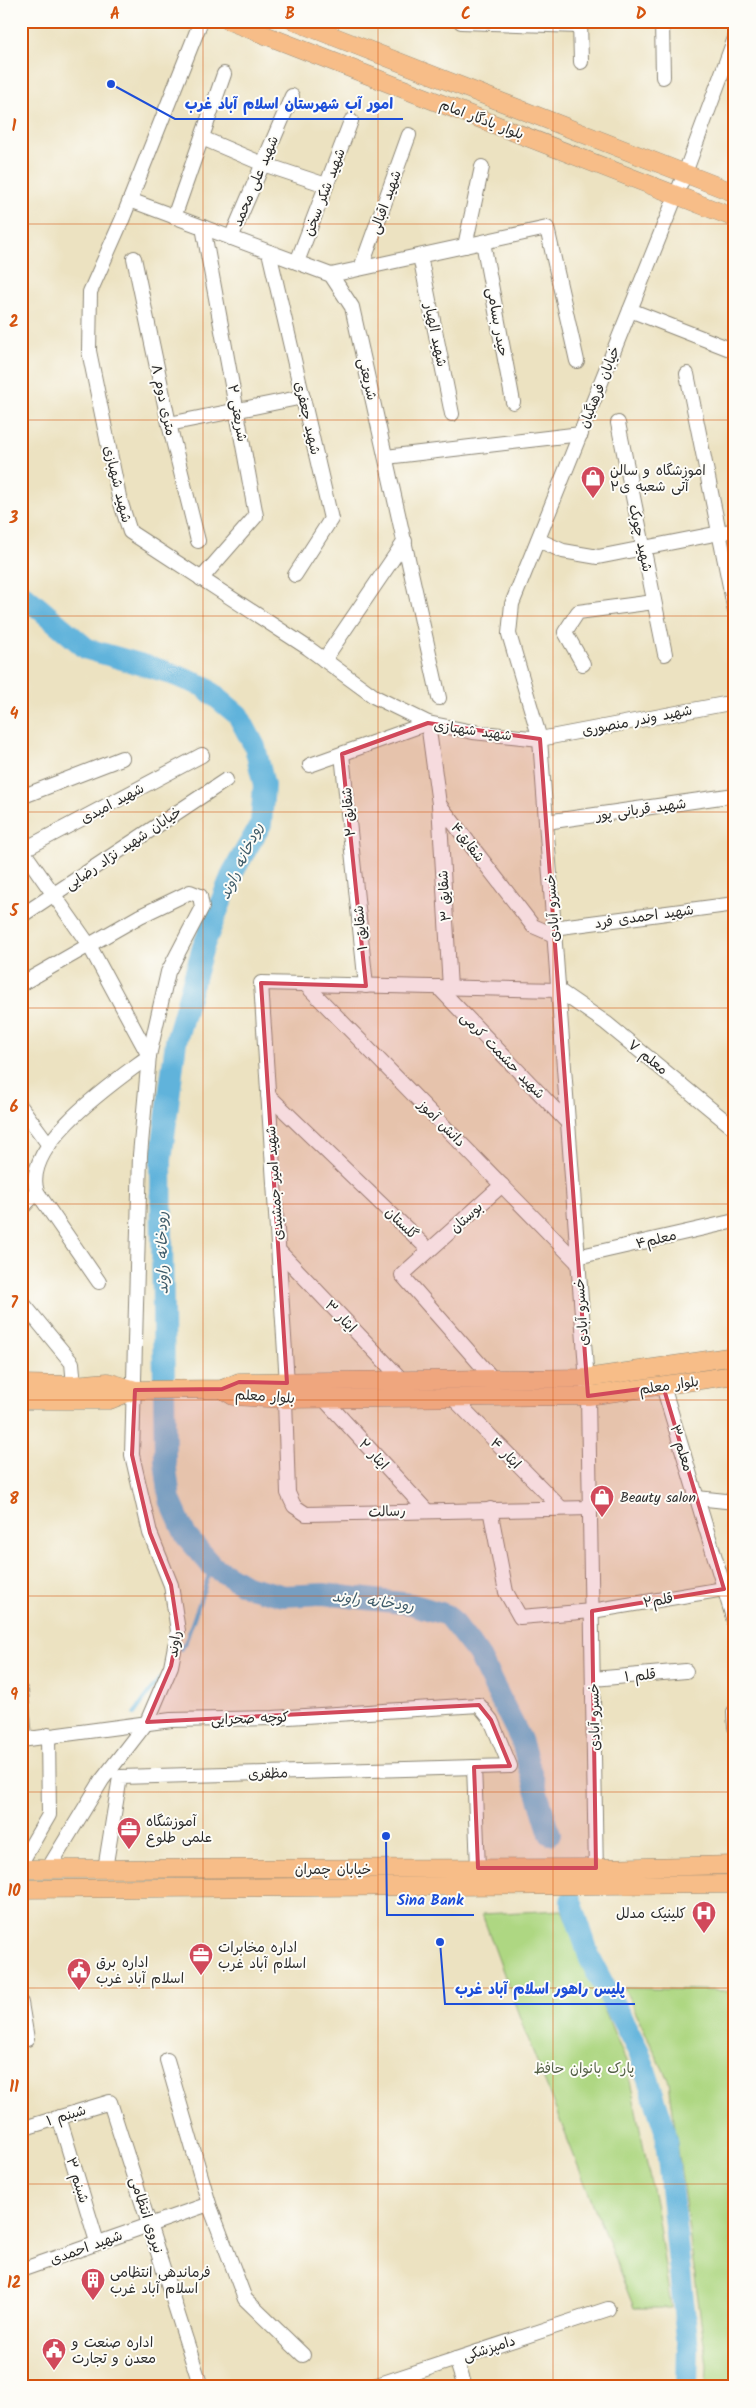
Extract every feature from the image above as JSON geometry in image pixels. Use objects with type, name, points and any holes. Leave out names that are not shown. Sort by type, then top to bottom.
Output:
[{"type":"main road","name":"بلوار یادگار امام","points":[[229,21],[735,218]]},
{"type":"main road","name":"بلوار یادگار امام","points":[[294,21],[735,193]]},
{"type":"main road","name":"بلوار معلم","points":[[286,1391],[403,1381],[494,1380],[587,1387],[735,1356]]},
{"type":"main road","name":"بلوار معلم","points":[[135,1390],[222,1389],[239,1382],[323,1398],[452,1397],[587,1387],[663,1386],[735,1375]]},
{"type":"main road","points":[[21,1384],[74,1385],[108,1382],[135,1390]]},
{"type":"main road","points":[[21,1400],[110,1400],[135,1390]]},
{"type":"main road","name":"خیابان چمران","points":[[21,1889],[596,1877],[735,1865]]},
{"type":"main road","name":"خیابان چمران","points":[[21,1869],[478,1868],[596,1877],[735,1884]]},
{"type":"street","name":"شهید شهبازی","points":[[201,21],[130,200],[90,292],[89,351],[119,497],[130,532],[324,660],[375,697],[428,723],[472,732],[540,739]]},
{"type":"street","points":[[662,21],[663,76]]},
{"type":"street","points":[[461,22],[580,23],[581,62]]},
{"type":"street","name":"خیابان فرهنگیان","points":[[540,739],[509,634],[512,604],[685,173],[733,48]]},
{"type":"street","points":[[174,217],[224,74]]},
{"type":"street","name":"شهید علی محمد","points":[[231,238],[292,96]]},
{"type":"street","name":"شهید شکر سخن","points":[[297,262],[351,121]]},
{"type":"street","name":"شهید اقبالی","points":[[361,268],[409,135]]},
{"type":"street","points":[[202,138],[263,164],[326,186]]},
{"type":"street","points":[[465,246],[482,167]]},
{"type":"street","points":[[130,200],[332,275],[547,228],[577,361]]},
{"type":"street","name":"شریعتی ۲","points":[[201,579],[256,516],[203,227]]},
{"type":"street","name":"حیدر بسامی","points":[[483,242],[512,402]]},
{"type":"street","name":"شهید جعفری","points":[[269,252],[331,519],[295,575]]},
{"type":"street","name":"شهید الهیار","points":[[420,256],[452,414]]},
{"type":"street","name":"۸ متری دوم","points":[[134,258],[169,424],[198,541]]},
{"type":"street","name":"شریعتی","points":[[332,275],[352,307],[439,698]]},
{"type":"street","points":[[630,310],[735,351]]},
{"type":"street","points":[[687,374],[735,612]]},
{"type":"street","points":[[169,424],[303,397]]},
{"type":"street","name":"شهید چوبک","points":[[618,423],[665,654]]},
{"type":"street","points":[[386,457],[581,434]]},
{"type":"street","points":[[538,540],[563,551],[598,557],[735,530]]},
{"type":"street","points":[[324,660],[405,541]]},
{"type":"street","points":[[583,664],[565,632],[578,612],[654,602]]},
{"type":"street","name":"شهید وندر منصوری","points":[[540,739],[735,702]]},
{"type":"street","points":[[310,765],[428,723]]},
{"type":"street","name":"شقایق۴","points":[[428,723],[439,804],[533,926],[554,932]]},
{"type":"street","name":"خسرو آبادی","points":[[540,739],[587,1387],[591,1508],[596,1877]]},
{"type":"street","name":"شقایق ۲","points":[[342,754],[354,871]]},
{"type":"street","name":"شهید امیدی","points":[[22,850],[202,755]]},
{"type":"street","points":[[21,797],[122,758]]},
{"type":"street","name":"خیابان شهید نژاد رضایی","points":[[21,916],[226,780]]},
{"type":"street","name":"شهید قربانی پور","points":[[546,822],[735,795]]},
{"type":"street","name":"شقایق ۳","points":[[439,804],[444,988]]},
{"type":"street","points":[[21,1209],[39,1162],[49,1145],[82,1108],[149,1056],[89,945],[55,894],[22,850]]},
{"type":"street","name":"شقایق ۱","points":[[354,871],[366,986]]},
{"type":"street","name":"راوند","points":[[48,1869],[102,1780],[147,1722],[171,1666],[178,1631],[172,1585],[150,1533],[132,1455],[140,1155],[149,1056],[168,972],[202,908],[200,896],[190,892],[140,916],[89,945]]},
{"type":"street","name":"شهید احمدی فرد","points":[[554,932],[735,904]]},
{"type":"street","points":[[21,984],[89,945]]},
{"type":"street","name":"شهید امیر جمشیدی","points":[[286,1391],[261,983],[305,984]]},
{"type":"street","points":[[305,984],[558,990]]},
{"type":"street","name":"دانش آموز","points":[[305,984],[577,1260]]},
{"type":"street","name":"شهید حشمت کرمی","points":[[444,988],[567,1122]]},
{"type":"street","name":"معلم ۷","points":[[558,990],[606,1023],[735,1129]]},
{"type":"street","name":"گلستان","points":[[268,1095],[430,1250],[402,1275],[494,1380]]},
{"type":"street","points":[[21,1107],[49,1145]]},
{"type":"street","points":[[30,1183],[99,1282]]},
{"type":"street","name":"بوستان","points":[[430,1250],[502,1185]]},
{"type":"street","name":"معلم۴","points":[[577,1260],[735,1221]]},
{"type":"street","name":"ایثار ۳","points":[[278,1251],[403,1381]]},
{"type":"street","points":[[21,1300],[72,1363],[74,1385]]},
{"type":"street","name":"معلم ۳","points":[[663,1386],[735,1624]]},
{"type":"street","name":"رسالت","points":[[286,1391],[288,1493],[294,1506],[306,1514],[591,1508]]},
{"type":"street","name":"ایثار ۴","points":[[452,1397],[561,1508]]},
{"type":"street","name":"ایثار ۲","points":[[323,1398],[426,1510]]},
{"type":"street","points":[[697,1498],[735,1502]]},
{"type":"street","name":"قلم۲","points":[[490,1509],[506,1592],[520,1616],[592,1611],[724,1588]]},
{"type":"street","name":"قلم ۱","points":[[593,1679],[686,1671]]},
{"type":"street","points":[[21,1691],[23,1740]]},
{"type":"street","name":"کوچه صحرایی","points":[[23,1740],[147,1722],[273,1718],[479,1705],[491,1720],[510,1766]]},
{"type":"street","points":[[734,1712],[735,1727]]},
{"type":"street","points":[[21,1863],[49,1816],[48,1735]]},
{"type":"street","name":"مظفری","points":[[105,1869],[120,1777],[510,1766]]},
{"type":"street","points":[[474,1767],[478,1868]]},
{"type":"street","points":[[21,2003],[27,2039]]},
{"type":"street","points":[[167,2060],[209,2204],[246,2298],[303,2355]]},
{"type":"street","name":"شبنم ۱","points":[[21,2129],[110,2102]]},
{"type":"street","name":"نیروی انتظامی","points":[[110,2102],[201,2387]]},
{"type":"street","name":"شبنم ۳","points":[[59,2117],[97,2242]]},
{"type":"street","name":"شهید احمدی","points":[[21,2270],[209,2204]]},
{"type":"street","name":"دامپزشکی","points":[[371,2387],[608,2309]]},
{"type":"street","points":[[456,2359],[465,2387]]},
{"type":"highlighted area","points":[[428,723],[540,739],[588,1396],[663,1386],[724,1589],[592,1611],[596,1868],[478,1868],[474,1767],[510,1766],[491,1720],[479,1705],[147,1722],[171,1666],[178,1631],[171,1585],[150,1533],[132,1455],[135,1390],[222,1389],[239,1382],[287,1383],[261,983],[366,986],[342,754]]},
{"type":"green space","name":"پارک بانوان حافظ","points":[[562,1910],[626,2061],[657,2213],[671,2308],[634,2308],[524,2029],[482,1914]]},
{"type":"green space","points":[[624,1988],[727,1991],[735,1994],[735,2387],[706,2387],[707,2366],[669,2082]]},
{"type":"waterway","name":"رودخانه راوند","points":[[21,593],[87,649],[164,671],[203,686],[238,715],[255,747],[264,785],[261,824],[233,872],[203,947],[176,1041],[161,1160],[165,1461],[170,1500],[186,1536],[212,1566],[246,1586],[284,1596],[323,1594],[411,1604],[447,1615],[478,1654],[521,1740],[550,1834]]},
{"type":"waterway","points":[[180,1650],[186,1641],[212,1566]]},
{"type":"waterway","points":[[134,1714],[160,1678]]},
{"type":"waterway","points":[[571,1901],[590,1959],[639,2052],[665,2130],[688,2348],[687,2387]]},
{"type":"place","name":"امور آب شهرستان اسلام آباد غرب","points":[[111,84]]},
{"type":"place","name":"اموزشگاه و سالن آتی شعبه ی۲","points":[[593,499]]},
{"type":"place","name":"Beauty salon","points":[[602,1518]]},
{"type":"place","name":"Sina Bank","points":[[386,1836]]},
{"type":"place","name":"آموزشگاه علمی طلوع","points":[[129,1850]]},
{"type":"place","name":"کلینیک مدلل","points":[[704,1934]]},
{"type":"place","name":"پلیس راهور اسلام آباد غرب","points":[[440,1942]]},
{"type":"place","name":"اداره مخابرات اسلام آباد غرب","points":[[201,1976]]},
{"type":"place","name":"اداره برق اسلام آباد غرب","points":[[79,1991]]},
{"type":"place","name":"فرماندهی انتظامی اسلام آباد غرب","points":[[93,2301]]},
{"type":"place","name":"اداره صنعت و معدن و تجارت","points":[[54,2371]]}]
